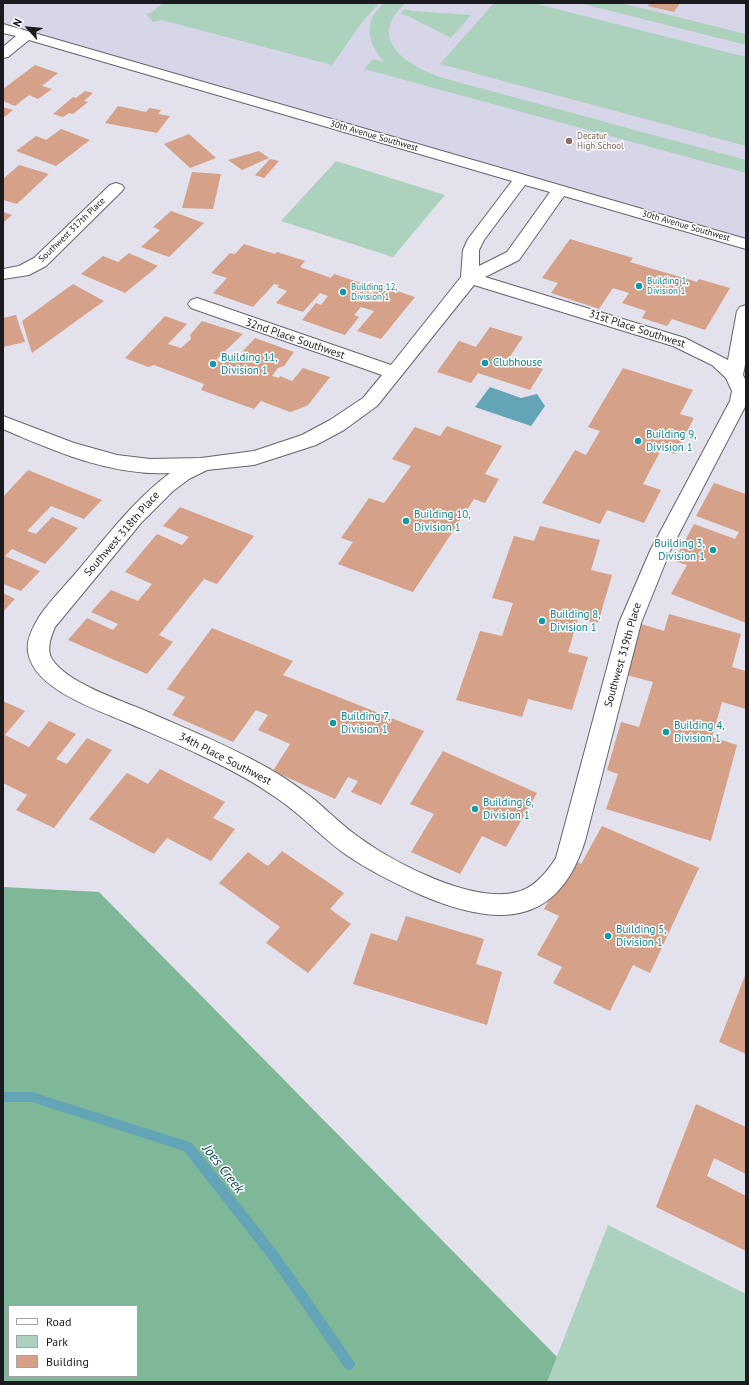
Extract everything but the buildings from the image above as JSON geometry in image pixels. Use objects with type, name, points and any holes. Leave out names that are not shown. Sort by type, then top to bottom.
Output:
[{"type":"street","name":"30th Avenue Southwest","points":[[3,28],[746,244]]},
{"type":"street","points":[[3,54],[26,35]]},
{"type":"street","points":[[521,179],[476,239],[471,250],[470,278],[513,256],[560,190]]},
{"type":"street","name":"Southwest 317th Place","points":[[3,274],[23,271],[40,262],[116,188]]},
{"type":"street","name":"Southwest 318th Place","points":[[41,662],[38,650],[39,640],[52,617],[146,505],[166,486],[182,474],[204,464],[254,458],[309,440],[337,425],[370,402],[424,337],[470,278]]},
{"type":"street","name":"31st Place Southwest","points":[[470,278],[679,342],[718,361],[734,375]]},
{"type":"street","name":"32nd Place Southwest","points":[[197,304],[394,373]]},
{"type":"street","points":[[734,375],[746,311]]},
{"type":"street","name":"Southwest 319th Place","points":[[490,906],[514,904],[532,897],[550,884],[565,864],[577,828],[630,623],[660,550],[739,401],[741,391],[734,375]]},
{"type":"street","points":[[3,422],[74,450],[103,459],[135,465],[204,464]]},
{"type":"street","name":"34th Place Southwest","points":[[41,662],[51,673],[79,692],[210,749],[276,785],[308,808],[343,839],[388,868],[448,895],[490,906]]},
{"type":"shaded area","name":"Decatur High School","points":[[3,3],[746,3],[746,244],[3,28]]},
{"type":"green space","points":[[163,3],[379,3],[363,21],[332,65],[162,20],[153,22],[146,14],[152,12]]},
{"type":"green space","points":[[384,3],[406,3],[394,16],[389,28],[390,39],[396,50],[405,59],[417,67],[443,78],[746,160],[746,173],[364,69],[373,59],[384,62],[374,47],[371,39],[370,24],[377,10]]},
{"type":"green space","points":[[494,3],[533,3],[746,57],[746,146],[440,64]]},
{"type":"green space","points":[[579,3],[621,3],[746,34],[746,45]]},
{"type":"green space","points":[[404,9],[412,11],[471,15],[451,38],[408,16],[400,14]]},
{"type":"green space","points":[[336,161],[445,195],[393,257],[281,221]]},
{"type":"green space","points":[[3,887],[99,892],[557,1357],[547,1382],[3,1382]]},
{"type":"green space","points":[[608,1225],[746,1294],[746,1382],[547,1382]]},
{"type":"water","points":[[490,387],[521,398],[537,394],[545,406],[531,426],[475,407]]},
{"type":"waterway","name":"Joes Creek","points":[[3,1097],[32,1097],[188,1147],[276,1259],[349,1364]]},
{"type":"place","name":"Decatur High School","points":[[569,141]]},
{"type":"place","name":"Building 1, Division 1","points":[[639,286]]},
{"type":"place","name":"Building 12, Division 1","points":[[343,292]]},
{"type":"place","name":"Clubhouse","points":[[485,363]]},
{"type":"place","name":"Building 11, Division 1","points":[[213,364]]},
{"type":"place","name":"Building 9, Division 1","points":[[638,441]]},
{"type":"place","name":"Building 10, Division 1","points":[[406,521]]},
{"type":"place","name":"Building 3, Division 1","points":[[713,550]]},
{"type":"place","name":"Building 8, Division 1","points":[[542,621]]},
{"type":"place","name":"Building 7, Division 1","points":[[333,723]]},
{"type":"place","name":"Building 4, Division 1","points":[[666,732]]},
{"type":"place","name":"Building 6, Division 1","points":[[475,809]]},
{"type":"place","name":"Building 5, Division 1","points":[[608,936]]}]
